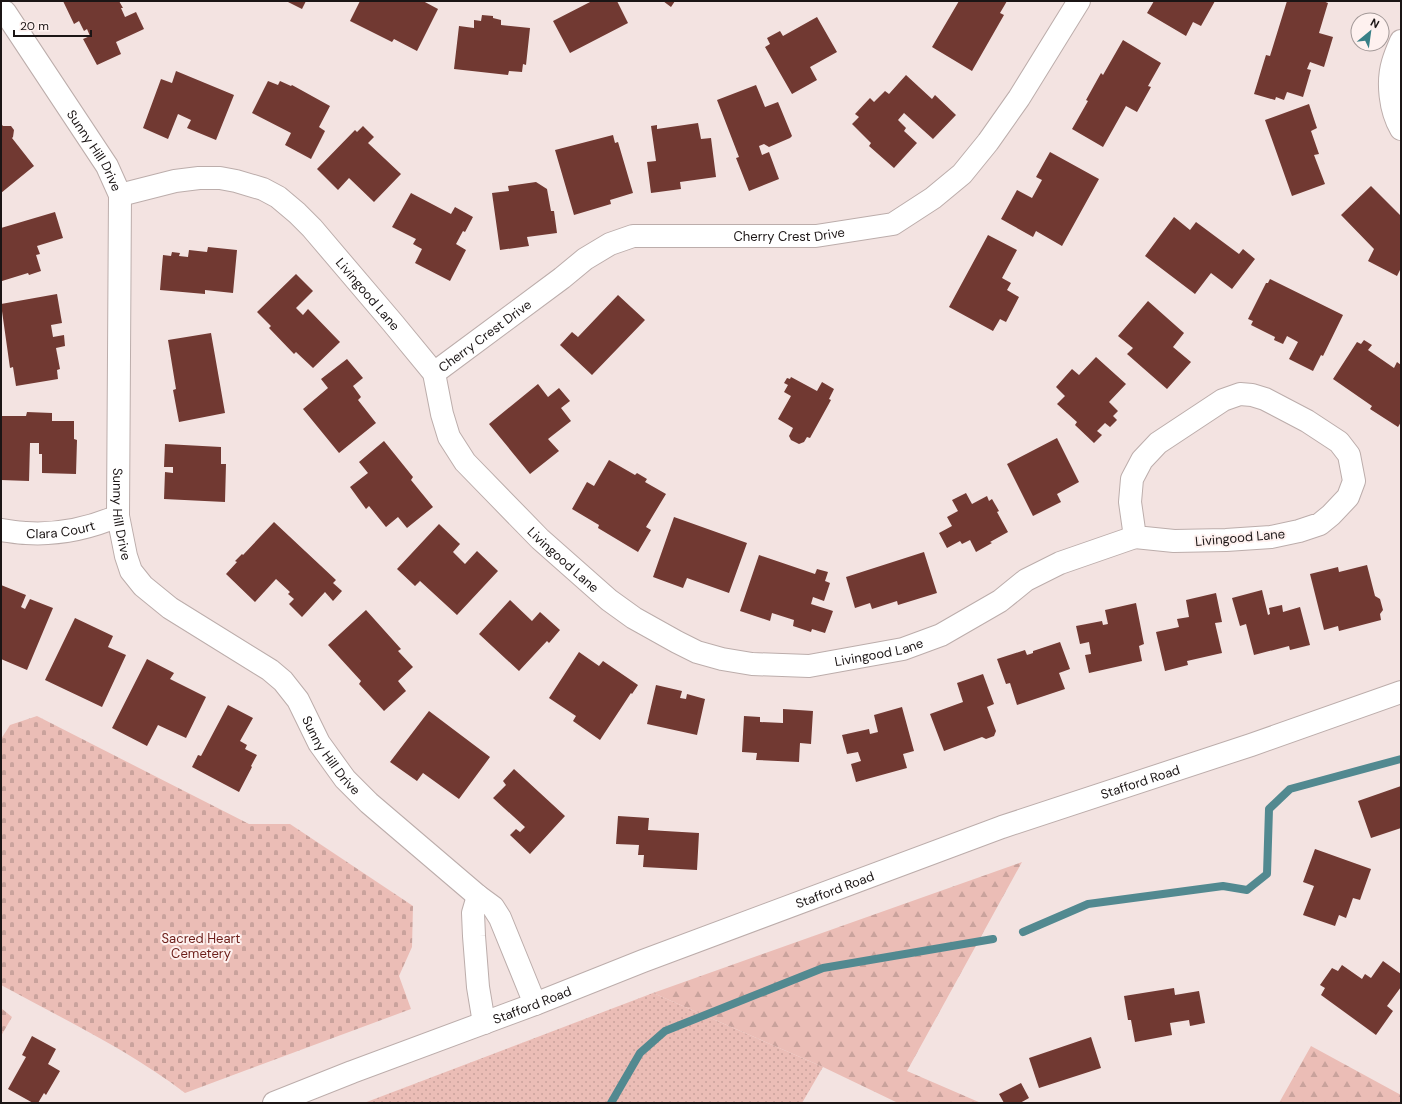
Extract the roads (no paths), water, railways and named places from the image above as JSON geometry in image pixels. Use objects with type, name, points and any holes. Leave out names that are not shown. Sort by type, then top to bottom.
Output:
[{"type":"street","name":"Cherry Crest Drive","points":[[434,373],[562,278],[585,259],[610,244],[633,236],[816,236],[893,224],[933,198],[962,174],[988,142],[1019,98],[1079,1]]},
{"type":"street","name":"Sunny Hill Drive","points":[[5,8],[107,166],[120,195],[118,516],[126,556],[132,571],[142,586],[170,608],[270,670],[283,681],[298,700],[319,744],[345,779],[369,803],[478,896],[493,907],[500,918],[535,1004]]},
{"type":"street","points":[[1401,41],[1393,62],[1390,85],[1393,106],[1401,129]]},
{"type":"street","name":"Livingood Lane","points":[[120,195],[175,181],[199,178],[220,178],[263,189],[278,197],[312,228],[434,373],[442,414],[449,438],[465,462],[540,539],[609,600],[634,618],[698,652],[722,659],[752,664],[809,666],[903,649],[941,635],[1000,601],[1026,580],[1060,563],[1135,537],[1174,541],[1226,540],[1271,537],[1300,531],[1320,524],[1348,497],[1354,481],[1350,455],[1339,442],[1320,429],[1265,399],[1252,395],[1240,394],[1223,400],[1158,443],[1142,460],[1132,478],[1130,502],[1135,537]]},
{"type":"street","name":"Clara Court","points":[[1,530],[26,533],[55,532],[98,524],[118,516]]},
{"type":"street","name":"Stafford Road","points":[[274,1103],[535,1004],[643,961],[1002,826],[1251,745],[1401,692]]},
{"type":"street","points":[[478,896],[473,913],[478,988],[484,1023]]},
{"type":"waterway","points":[[1023,932],[1088,904],[1223,886],[1247,890],[1267,874],[1269,809],[1290,789],[1401,759]]},
{"type":"waterway","points":[[611,1103],[640,1053],[665,1031],[823,968],[993,939]]},
{"type":"park label","name":"Sacred Heart Cemetery","points":[[201,946]]}]
